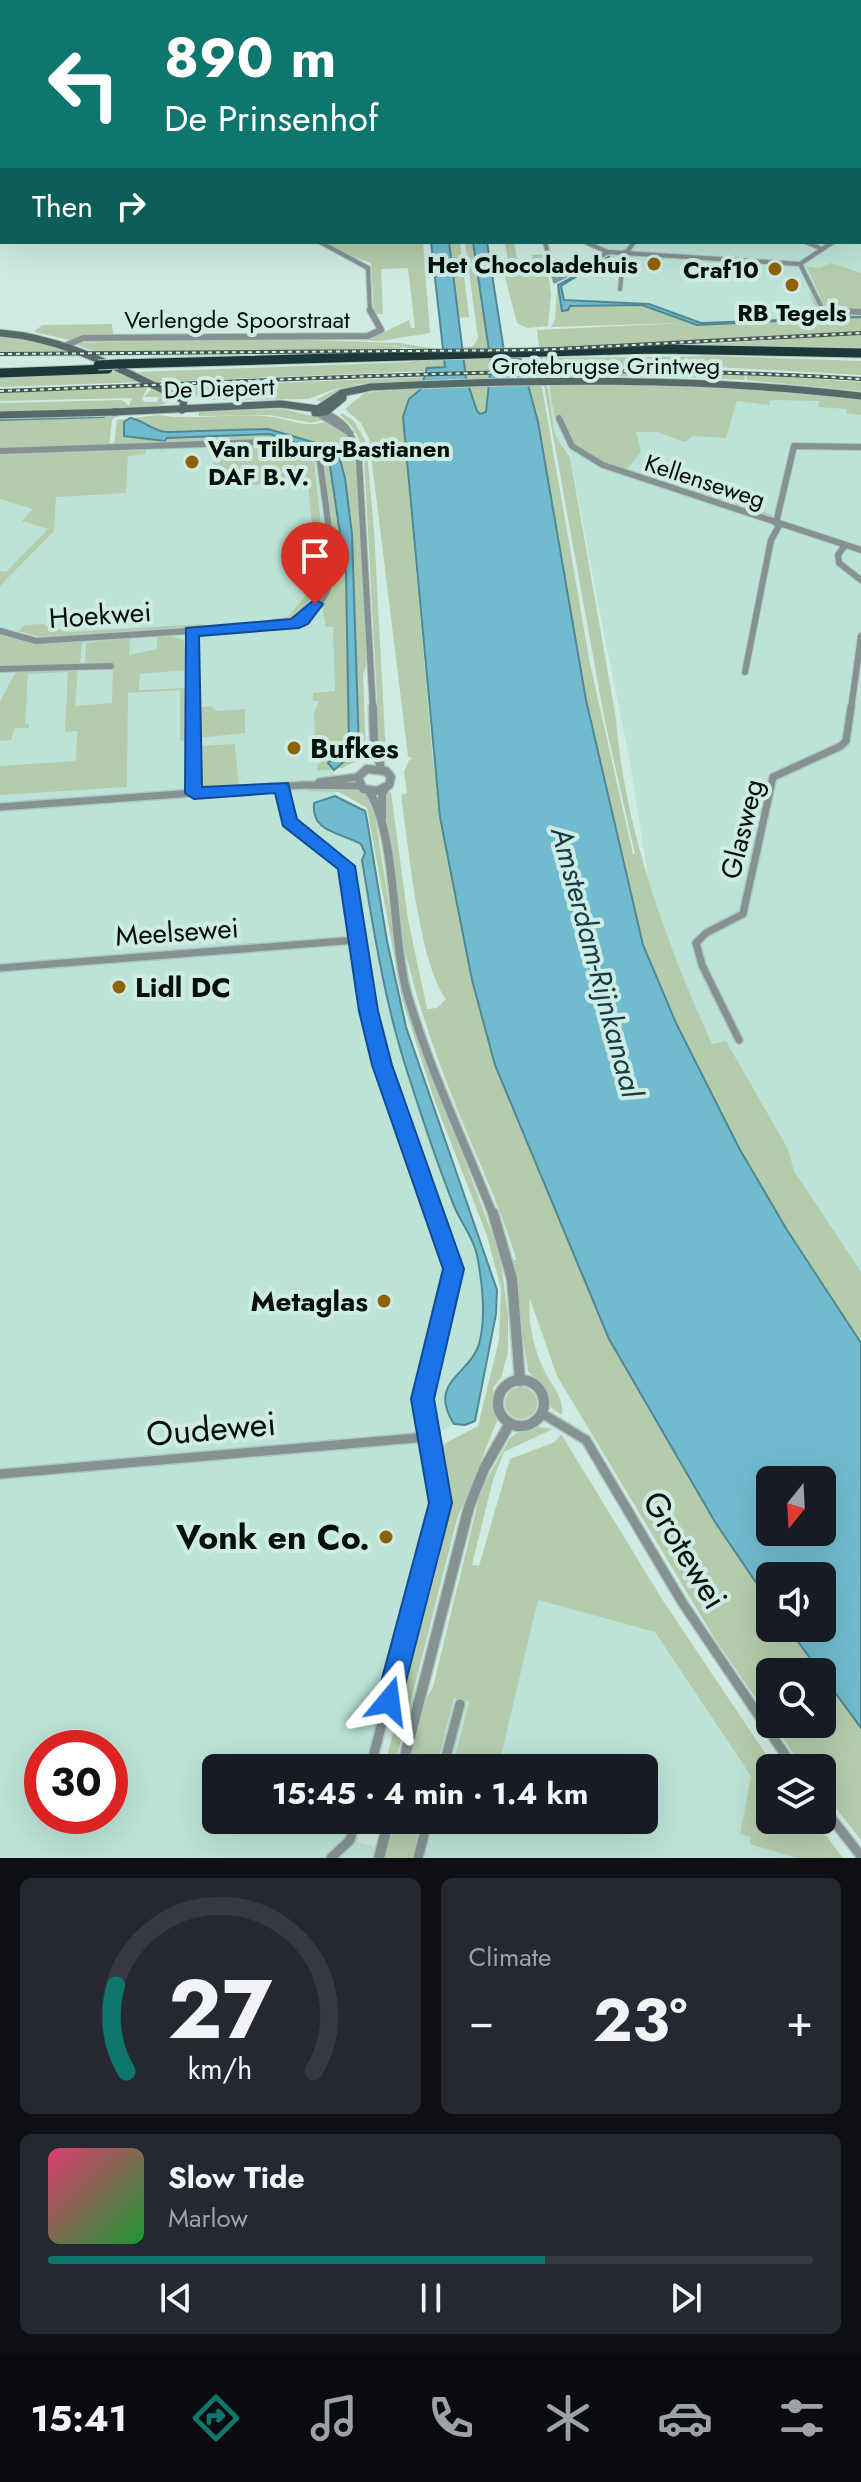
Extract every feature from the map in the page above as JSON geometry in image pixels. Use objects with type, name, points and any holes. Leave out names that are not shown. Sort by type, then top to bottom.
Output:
[{"type":"highway","points":[[0,370],[551,353],[861,356]]},
{"type":"highway","points":[[0,370],[108,369],[123,366]]},
{"type":"main road","points":[[0,333],[26,334],[67,345],[181,405]]},
{"type":"main road","name":"Grotebrugse Grintweg","points":[[321,412],[352,391],[392,386],[565,380],[711,382],[861,396]]},
{"type":"main road","name":"De Diepert","points":[[0,415],[113,412],[181,405],[321,412]]},
{"type":"street","points":[[519,0],[543,0]]},
{"type":"street","name":"Verlengde Spoorstraat","points":[[67,345],[92,338],[368,336],[379,333],[381,330],[370,315],[367,266],[322,244]]},
{"type":"street","points":[[546,244],[555,281],[608,252]]},
{"type":"street","points":[[590,244],[608,252],[800,264],[830,244]]},
{"type":"street","points":[[620,289],[626,252],[632,244]]},
{"type":"street","points":[[811,244],[822,249]]},
{"type":"street","points":[[800,264],[823,310],[861,312]]},
{"type":"street","points":[[321,412],[350,433],[356,447],[363,495],[374,739],[381,769],[391,777],[382,793],[383,831],[406,990],[457,1128],[496,1221],[512,1279],[520,1381]]},
{"type":"street","name":"Kellenseweg","points":[[559,418],[572,446],[593,461],[861,550]]},
{"type":"street","name":"Hoekwei","points":[[0,451],[263,442],[313,455],[320,461],[327,525],[328,588],[299,623],[36,641],[0,631]]},
{"type":"street","points":[[745,672],[771,540],[778,524],[794,446],[861,447]]},
{"type":"street","points":[[845,545],[838,555],[839,563],[861,580]]},
{"type":"street","points":[[191,631],[194,793]]},
{"type":"street","name":"Glasweg","points":[[739,1040],[702,965],[696,943],[706,932],[738,920],[743,914],[773,777],[795,763],[833,751],[846,741],[861,636]]},
{"type":"street","points":[[0,669],[111,666]]},
{"type":"street","points":[[374,739],[362,784],[383,831]]},
{"type":"street","points":[[367,769],[381,769]]},
{"type":"street","points":[[0,807],[309,785],[362,784],[386,788]]},
{"type":"street","points":[[282,787],[289,822],[346,866],[368,1011],[382,1065],[454,1269],[423,1399],[427,1437],[440,1493],[439,1513],[374,1754]]},
{"type":"street","name":"Meelsewei","points":[[0,968],[356,940]]},
{"type":"street","points":[[520,1381],[539,1389],[545,1401],[543,1414],[532,1424],[510,1423],[499,1412],[498,1398],[506,1386],[520,1381]]},
{"type":"street","name":"Grotewei","points":[[543,1414],[586,1440],[682,1602],[785,1754]]},
{"type":"street","points":[[406,1754],[469,1507],[484,1469],[510,1423]]},
{"type":"street","name":"Oudewei","points":[[0,1474],[427,1437]]},
{"type":"street","points":[[447,1754],[460,1704]]},
{"type":"street","points":[[836,1824],[861,1856]]},
{"type":"street","points":[[331,1858],[350,1840],[352,1834]]},
{"type":"street","points":[[379,1858],[385,1834]]},
{"type":"street","points":[[418,1858],[424,1834]]},
{"type":"shaded area","points":[[327,244],[423,244],[430,333],[380,341],[300,338],[374,337],[409,320],[411,328],[415,328],[408,268],[381,269],[383,314],[374,314],[371,263]]},
{"type":"shaded area","points":[[449,244],[460,244],[469,317],[458,318]]},
{"type":"shaded area","points":[[465,244],[473,244],[491,364],[485,413],[477,413],[466,378],[462,348],[473,346],[478,338]]},
{"type":"shaded area","points":[[505,244],[514,244],[518,264],[533,263],[532,255],[546,254],[551,294],[548,326],[527,328],[517,323],[503,270],[509,269]]},
{"type":"shaded area","points":[[585,244],[861,244],[861,316],[703,323],[563,301],[559,286],[608,254]]},
{"type":"shaded area","points":[[831,263],[861,273],[861,309],[831,310],[825,307],[807,267],[820,268]]},
{"type":"shaded area","points":[[557,287],[563,311],[570,306],[594,303],[638,305],[661,310],[697,325],[820,319],[809,292],[829,314],[861,314],[861,332],[732,341],[541,347],[555,435],[570,457],[628,803],[650,885],[679,966],[712,1044],[726,1041],[788,1149],[794,1171],[861,1272],[861,1343],[787,1230],[739,1148],[676,1023],[643,945],[586,700],[538,423],[521,359],[537,358],[590,664],[635,854],[605,722],[544,386],[537,330],[683,323],[551,327],[555,320]]},
{"type":"shaded area","points":[[112,324],[113,336],[69,340],[34,332],[42,325]]},
{"type":"shaded area","points":[[861,332],[695,345],[510,351],[295,356],[0,357],[0,352],[321,352],[509,348],[732,341]]},
{"type":"shaded area","points":[[861,334],[861,350],[709,344]]},
{"type":"shaded area","points":[[0,338],[26,338],[72,351],[0,352]]},
{"type":"shaded area","points":[[239,338],[400,343],[443,350],[399,347],[406,351],[94,352],[75,343]]},
{"type":"shaded area","points":[[719,356],[861,361],[861,375],[715,367],[547,367],[545,358]]},
{"type":"shaded area","points":[[444,357],[445,366],[427,368],[426,371],[157,382],[136,372],[411,362],[411,358]]},
{"type":"shaded area","points":[[122,372],[143,382],[0,387],[0,376]]},
{"type":"shaded area","points":[[547,373],[744,374],[745,380],[663,376],[548,377]]},
{"type":"shaded area","points":[[746,376],[861,382],[861,391],[747,380]]},
{"type":"shaded area","points":[[424,377],[421,389],[409,399],[408,480],[440,817],[472,980],[495,1065],[609,1339],[715,1522],[756,1582],[756,1642],[798,1642],[810,1658],[756,1658],[756,1699],[716,1641],[557,1376],[530,1299],[534,1343],[559,1397],[562,1415],[551,1408],[547,1391],[528,1371],[511,1261],[516,1259],[496,1201],[442,1070],[416,993],[390,872],[386,794],[391,792],[408,919],[427,1009],[437,1008],[446,999],[437,982],[422,931],[407,842],[401,795],[407,793],[404,772],[409,760],[413,759],[408,756],[369,439],[361,423],[345,409],[365,393],[392,390],[391,383],[346,385],[357,385],[322,402],[316,400],[343,386],[308,399],[207,400],[169,387]]},
{"type":"shaded area","points":[[676,384],[861,399],[861,415],[846,413],[847,409],[818,407],[820,401],[774,400],[769,401],[770,404],[769,408],[769,405],[737,401],[726,438],[693,436],[685,442],[658,432],[636,432],[641,452],[627,469],[773,515],[772,518],[659,484],[601,461],[579,448],[559,428],[549,385]]},
{"type":"shaded area","points":[[148,387],[142,398],[144,402],[157,402],[158,397],[144,397],[153,387],[173,400],[162,405],[119,410],[0,413],[0,403],[122,400],[129,406],[132,398],[0,401],[0,393]]},
{"type":"shaded area","points":[[547,388],[550,388],[567,442],[585,420],[752,398],[861,402],[861,1293],[717,1077],[653,909],[630,762],[572,455],[555,436]]},
{"type":"shaded area","points":[[283,409],[326,419],[312,423],[270,415],[199,416],[199,411]]},
{"type":"shaded area","points":[[342,413],[354,421],[366,442],[386,755],[380,755],[364,456],[356,433],[340,415]]},
{"type":"shaded area","points":[[119,414],[112,420],[109,445],[0,449],[0,418]]},
{"type":"shaded area","points":[[158,415],[259,416],[308,424],[329,420],[349,437],[357,472],[368,661],[363,674],[366,757],[335,769],[359,749],[352,534],[326,446],[268,429],[159,431],[139,420],[130,438],[270,434],[325,453],[329,459],[346,574],[349,744],[329,763],[333,769],[318,771],[321,743],[315,743],[314,713],[319,701],[313,701],[313,693],[335,691],[333,627],[326,627],[321,602],[333,588],[323,460],[309,451],[257,442],[114,445],[117,420]]},
{"type":"shaded area","points":[[0,422],[109,445],[265,431],[330,454],[349,570],[353,750],[334,767],[335,796],[346,822],[365,840],[385,968],[488,1275],[489,1329],[454,1424],[433,1436],[446,1509],[381,1754],[202,1754],[202,1834],[360,1834],[358,1842],[407,1858],[0,1858]]},
{"type":"shaded area","points":[[264,446],[314,462],[321,525],[322,585],[293,620],[270,622],[270,619],[288,617],[317,581],[308,482],[214,487],[213,447]]},
{"type":"shaded area","points":[[146,450],[145,454],[128,456],[126,493],[56,497],[54,531],[0,586],[0,571],[6,572],[48,529],[22,521],[33,509],[0,499],[0,455]]},
{"type":"shaded area","points":[[42,624],[68,632],[205,626],[40,637],[18,631],[25,625]]},
{"type":"shaded area","points":[[0,634],[32,644],[82,641],[80,665],[0,666]]},
{"type":"shaded area","points":[[168,635],[184,640],[186,670],[140,674],[139,690],[186,688],[187,740],[180,741],[180,690],[128,693],[127,787],[0,795],[0,766],[76,761],[77,731],[65,732],[68,672],[28,674],[25,724],[29,724],[29,728],[15,728],[11,740],[0,741],[0,701],[16,672],[78,670],[75,706],[112,703],[113,665],[85,666],[86,643],[130,638],[129,655],[157,649],[157,637],[135,637]]},
{"type":"shaded area","points":[[210,706],[217,711],[245,709],[245,733],[198,738],[197,708]]},
{"type":"shaded area","points":[[235,744],[239,787],[212,789],[202,785],[198,746]]},
{"type":"shaded area","points":[[307,788],[355,789],[367,794],[374,810],[399,969],[419,1038],[500,1255],[508,1315],[508,1352],[501,1378],[493,1388],[497,1421],[457,1519],[398,1754],[388,1754],[440,1555],[451,1498],[442,1445],[478,1426],[499,1340],[501,1289],[487,1236],[434,1099],[402,999],[367,808],[339,792],[308,791]]},
{"type":"shaded area","points":[[521,1387],[532,1392],[537,1403],[532,1414],[521,1419],[510,1414],[505,1403],[510,1392]]},
{"type":"shaded area","points":[[540,1427],[553,1429],[504,1452],[493,1480],[472,1565],[479,1566],[510,1459],[555,1442],[561,1434],[662,1599],[766,1754],[756,1754],[756,1834],[825,1834],[843,1858],[797,1858],[750,1844],[751,1837],[740,1834],[751,1776],[655,1632],[538,1600],[501,1754],[456,1754],[469,1702],[454,1698],[440,1754],[411,1754],[424,1702],[433,1687],[481,1490],[510,1438],[521,1430]]},
{"type":"shaded area","points":[[491,1565],[652,1604],[764,1754],[756,1754],[756,1834],[825,1834],[843,1858],[407,1858],[413,1834],[658,1834],[658,1754],[435,1754]]},
{"type":"shaded area","points":[[836,1694],[861,1728],[861,1840],[836,1809],[836,1754],[793,1754],[783,1738],[836,1738]]},
{"type":"shaded area","points":[[392,1834],[419,1834],[413,1858],[385,1858]]},
{"type":"water","name":"Amsterdam-Rijnkanaal","points":[[431,244],[449,244],[466,378],[477,411],[480,414],[486,412],[491,364],[473,244],[487,244],[506,364],[511,364],[511,359],[521,359],[538,422],[586,700],[643,945],[676,1023],[739,1148],[787,1230],[861,1343],[861,1728],[836,1694],[836,1658],[810,1658],[798,1642],[836,1642],[836,1562],[756,1562],[756,1582],[715,1522],[609,1339],[495,1065],[472,980],[440,817],[403,417],[409,399],[421,389],[427,368],[445,367]]},
{"type":"water","points":[[610,256],[561,286],[564,300],[649,304],[701,323],[861,317],[697,325],[642,305],[570,306],[562,311],[558,285]]},
{"type":"water","points":[[130,418],[167,432],[268,429],[326,446],[339,456],[352,534],[359,749],[334,770],[328,763],[349,744],[346,574],[329,459],[325,453],[270,434],[167,438],[165,441],[124,436],[124,422]]},
{"type":"water","points":[[335,796],[365,811],[387,941],[406,1027],[497,1290],[496,1314],[475,1421],[465,1425],[454,1424],[445,1397],[448,1387],[476,1352],[480,1340],[483,1298],[477,1255],[454,1206],[400,1048],[376,941],[362,860],[365,853],[361,844],[322,826],[314,813],[314,803]]},
{"type":"waterway","points":[[0,420],[104,417]]},
{"type":"railway","points":[[0,354],[539,350],[861,333]]},
{"type":"railway","points":[[0,391],[539,372],[646,371],[861,379]]},
{"type":"place","name":"Het Chocoladehuis","points":[[654,264]]},
{"type":"place","name":"Craf10","points":[[775,269]]},
{"type":"place","name":"RB Tegels","points":[[792,285]]},
{"type":"place","name":"Van Tilburg-Bastianen DAF B.V.","points":[[192,462]]},
{"type":"place","name":"Bufkes","points":[[294,748]]},
{"type":"place","name":"Lidl DC","points":[[119,987]]},
{"type":"place","name":"Metaglas","points":[[384,1301]]},
{"type":"place","name":"Vonk en Co.","points":[[386,1537]]},
{"type":"route","points":[[315,604],[299,623],[191,631],[194,793],[282,787],[289,822],[346,866],[368,1011],[382,1065],[454,1269],[423,1399],[427,1437],[441,1503],[389,1701]]}]
